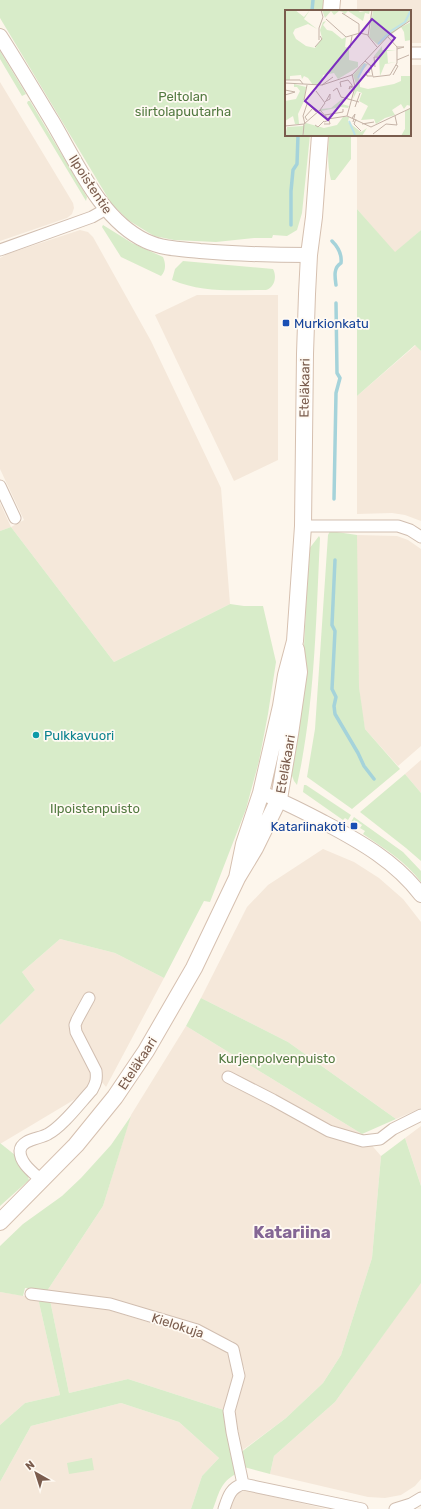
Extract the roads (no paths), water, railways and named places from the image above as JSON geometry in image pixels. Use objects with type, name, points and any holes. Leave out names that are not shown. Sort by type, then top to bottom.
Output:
[{"type":"main road","points":[[331,10],[332,0]]},
{"type":"main road","name":"Eteläkaari","points":[[0,1222],[42,1181],[91,1128],[134,1070],[169,1013],[194,968],[237,878],[255,848],[278,799],[290,734],[299,672],[295,641],[302,526],[305,354],[309,255],[314,217],[320,136]]},
{"type":"main road","name":"Eteläkaari","points":[[237,878],[244,844],[261,793],[281,706],[286,675],[295,641]]},
{"type":"street","name":"Ilpoistentie","points":[[0,36],[92,189],[106,209],[129,231],[147,241],[162,246],[226,253],[309,255]]},
{"type":"street","points":[[0,250],[92,217],[106,209]]},
{"type":"street","points":[[0,486],[15,518]]},
{"type":"street","points":[[302,526],[398,526],[421,536]]},
{"type":"street","points":[[261,793],[278,799],[342,832],[372,850],[395,867],[410,881],[421,895]]},
{"type":"street","points":[[42,1181],[25,1164],[20,1152],[21,1147],[26,1142],[48,1134],[56,1128],[96,1084],[96,1071],[76,1032],[75,1025],[89,998]]},
{"type":"street","points":[[228,1077],[329,1131],[363,1141],[380,1139],[393,1129],[421,1115]]},
{"type":"street","name":"Kielokuja","points":[[31,1294],[110,1304],[197,1330],[233,1349],[239,1376],[229,1411],[243,1484]]},
{"type":"street","points":[[224,1509],[228,1496],[232,1490],[236,1486],[243,1484],[362,1509]]},
{"type":"street","points":[[395,1509],[411,1504],[421,1498]]},
{"type":"waterway","points":[[312,10],[313,0]]},
{"type":"waterway","points":[[291,225],[291,191],[293,170],[297,164],[298,136]]},
{"type":"waterway","points":[[332,241],[341,257],[341,263],[338,265],[336,270],[336,285]]},
{"type":"waterway","points":[[334,499],[336,393],[340,378],[337,373],[336,303]]},
{"type":"waterway","points":[[335,560],[332,625],[335,631],[332,689],[336,697],[334,706],[335,714],[364,766],[374,779]]},
{"type":"place","name":"Murkionkatu","points":[[286,323]]},
{"type":"place","name":"Pulkkavuori","points":[[36,735]]},
{"type":"place","name":"Katariinakoti","points":[[354,826]]},
{"type":"district","name":"Katariina","points":[[292,1232]]},
{"type":"park label","name":"Peltolan siirtolapuutarha","points":[[183,104]]},
{"type":"park label","name":"Ilpoistenpuisto","points":[[95,808]]},
{"type":"park label","name":"Kurjenpolvenpuisto","points":[[277,1058]]}]
